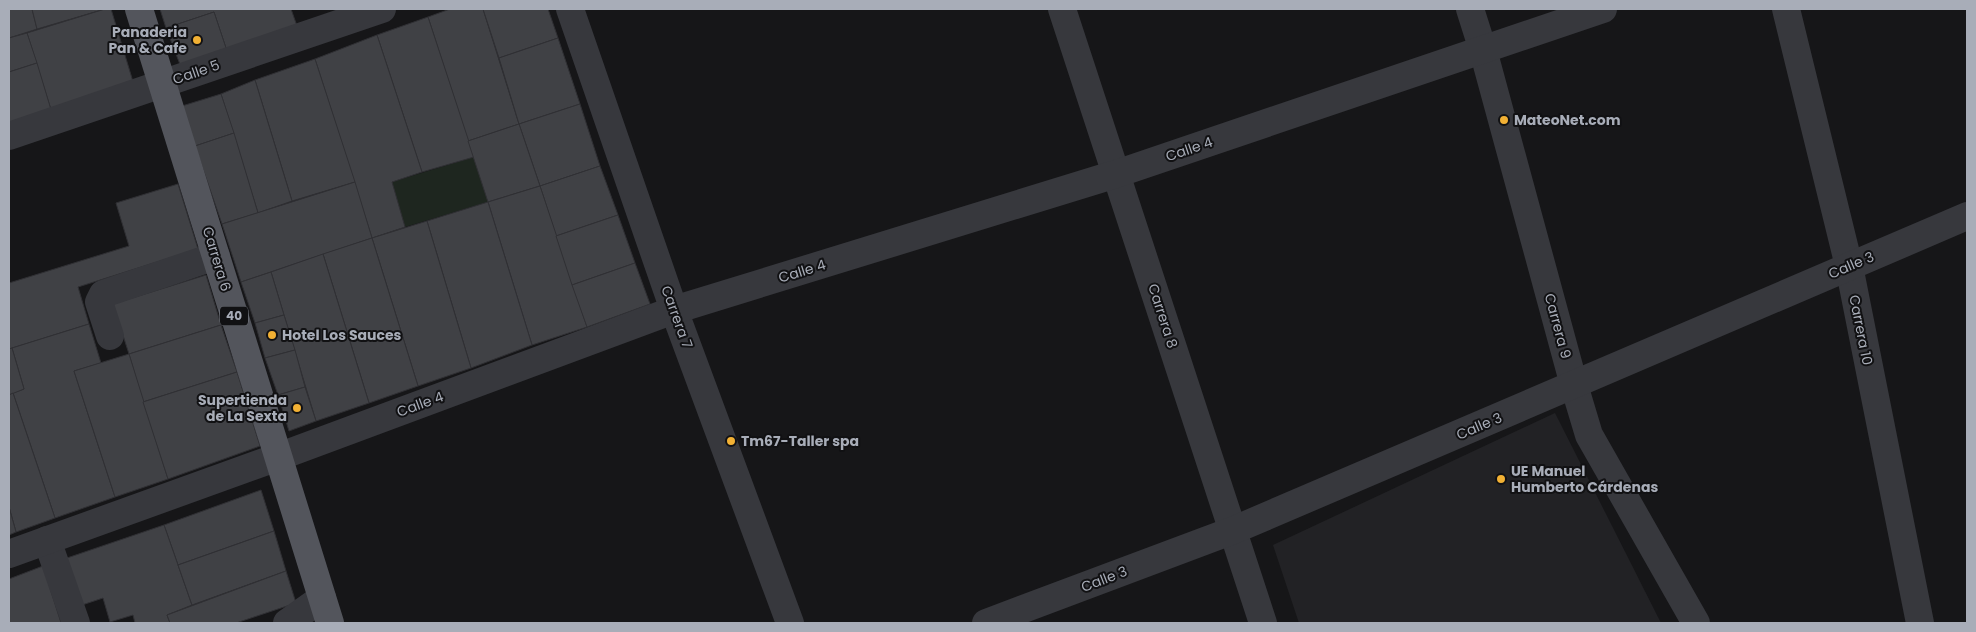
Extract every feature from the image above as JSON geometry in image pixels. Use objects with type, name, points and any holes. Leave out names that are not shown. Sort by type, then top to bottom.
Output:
[{"type":"main road","name":"Carrera 6","points":[[139,9],[326,611]]},
{"type":"street","name":"Calle 5","points":[[9,136],[382,9]]},
{"type":"street","name":"Carrera 7","points":[[570,9],[674,310],[790,623]]},
{"type":"street","name":"Carrera 8","points":[[1062,9],[1264,623]]},
{"type":"street","name":"Carrera 9","points":[[1470,9],[1589,435],[1696,623]]},
{"type":"street","name":"Calle 4","points":[[9,554],[278,457],[674,310],[1116,174],[1603,9]]},
{"type":"street","name":"Carrera 10","points":[[1786,9],[1849,266],[1920,623]]},
{"type":"street","name":"Calle 3","points":[[986,623],[1234,530],[1967,216]]},
{"type":"street","points":[[110,336],[99,302],[103,294],[216,256]]},
{"type":"street","points":[[47,540],[76,623]]},
{"type":"street","points":[[287,623],[326,611]]},
{"type":"shaded area","points":[[474,157],[488,202],[405,227],[392,182]]},
{"type":"shaded area","name":"UE Manuel Humberto Cárdenas","points":[[1555,413],[1661,623],[1299,623],[1273,545]]},
{"type":"building","points":[[9,9],[32,9],[37,29],[9,38]]},
{"type":"building","points":[[32,9],[105,9],[37,29]]},
{"type":"building","points":[[105,9],[111,9],[134,85],[52,113],[27,33]]},
{"type":"building","points":[[160,9],[291,9],[297,26],[227,51],[214,12],[166,28]]},
{"type":"building","points":[[450,9],[483,9],[519,124],[468,141],[428,17]]},
{"type":"building","points":[[483,9],[548,9],[558,38],[499,58]]},
{"type":"building","name":"Panaderia Pan & Cafe","points":[[214,12],[227,51],[181,67],[166,28]]},
{"type":"building","points":[[428,17],[474,157],[422,172],[377,35]]},
{"type":"building","points":[[27,33],[37,63],[9,72],[9,38]]},
{"type":"building","points":[[377,35],[422,172],[392,182],[405,227],[372,238],[315,59]]},
{"type":"building","points":[[558,38],[580,104],[519,124],[499,58]]},
{"type":"building","points":[[315,59],[355,182],[292,201],[255,80]]},
{"type":"building","points":[[37,63],[52,113],[9,128],[9,72]]},
{"type":"building","points":[[255,80],[292,201],[258,213],[221,94]]},
{"type":"building","points":[[221,94],[234,133],[195,146],[182,106]]},
{"type":"building","points":[[580,104],[600,166],[540,186],[519,124]]},
{"type":"building","points":[[519,124],[540,186],[488,202],[468,141]]},
{"type":"building","points":[[234,133],[258,213],[222,224],[195,146]]},
{"type":"building","points":[[600,166],[618,215],[556,236],[540,186]]},
{"type":"building","points":[[355,182],[372,238],[241,282],[222,224]]},
{"type":"building","points":[[178,184],[198,249],[78,287],[89,324],[9,349],[9,283],[129,246],[116,203]]},
{"type":"building","points":[[540,186],[587,327],[532,345],[488,202]]},
{"type":"building","points":[[488,202],[532,345],[471,368],[427,221]]},
{"type":"building","points":[[618,215],[635,263],[572,285],[556,236]]},
{"type":"building","points":[[427,221],[471,368],[418,386],[372,238]]},
{"type":"building","points":[[372,238],[418,386],[369,403],[323,254]]},
{"type":"building","points":[[323,254],[369,403],[316,421],[271,272]]},
{"type":"building","points":[[635,263],[650,304],[587,327],[572,285]]},
{"type":"building","points":[[271,272],[284,315],[255,323],[241,282]]},
{"type":"building","points":[[206,275],[221,325],[129,354],[113,304]]},
{"type":"building","points":[[284,315],[295,350],[265,358],[255,323]]},
{"type":"building","points":[[89,324],[101,363],[74,371],[115,497],[55,518],[13,393],[24,389],[12,348]]},
{"type":"building","points":[[221,325],[237,372],[143,402],[129,354]]},
{"type":"building","points":[[12,348],[24,389],[9,395],[9,349]]},
{"type":"building","points":[[295,350],[305,387],[278,395],[265,358]]},
{"type":"building","points":[[129,354],[168,479],[115,497],[74,371]]},
{"type":"building","points":[[237,372],[260,446],[168,479],[143,402]]},
{"type":"building","name":"Supertienda de La Sexta","points":[[305,387],[316,421],[289,431],[278,395]]},
{"type":"building","points":[[13,393],[55,518],[16,532],[9,507],[9,395]]},
{"type":"building","points":[[261,490],[274,531],[178,565],[164,525]]},
{"type":"building","points":[[9,507],[16,532],[9,535]]},
{"type":"building","points":[[164,525],[192,605],[167,615],[170,623],[135,623],[133,615],[110,622],[103,598],[82,605],[67,558]]},
{"type":"building","points":[[274,531],[286,571],[192,605],[178,565]]},
{"type":"building","points":[[43,566],[61,623],[9,623],[9,579]]},
{"type":"building","points":[[286,571],[296,603],[236,623],[170,623],[167,615]]},
{"type":"place","name":"Panaderia Pan & Cafe","points":[[197,40]]},
{"type":"place","name":"MateoNet.com","points":[[1504,120]]},
{"type":"place","name":"Hotel Los Sauces","points":[[272,335]]},
{"type":"place","name":"Supertienda de La Sexta","points":[[297,408]]},
{"type":"place","name":"Tm67-Taller spa","points":[[731,441]]},
{"type":"place","name":"UE Manuel Humberto Cárdenas","points":[[1501,479]]}]
